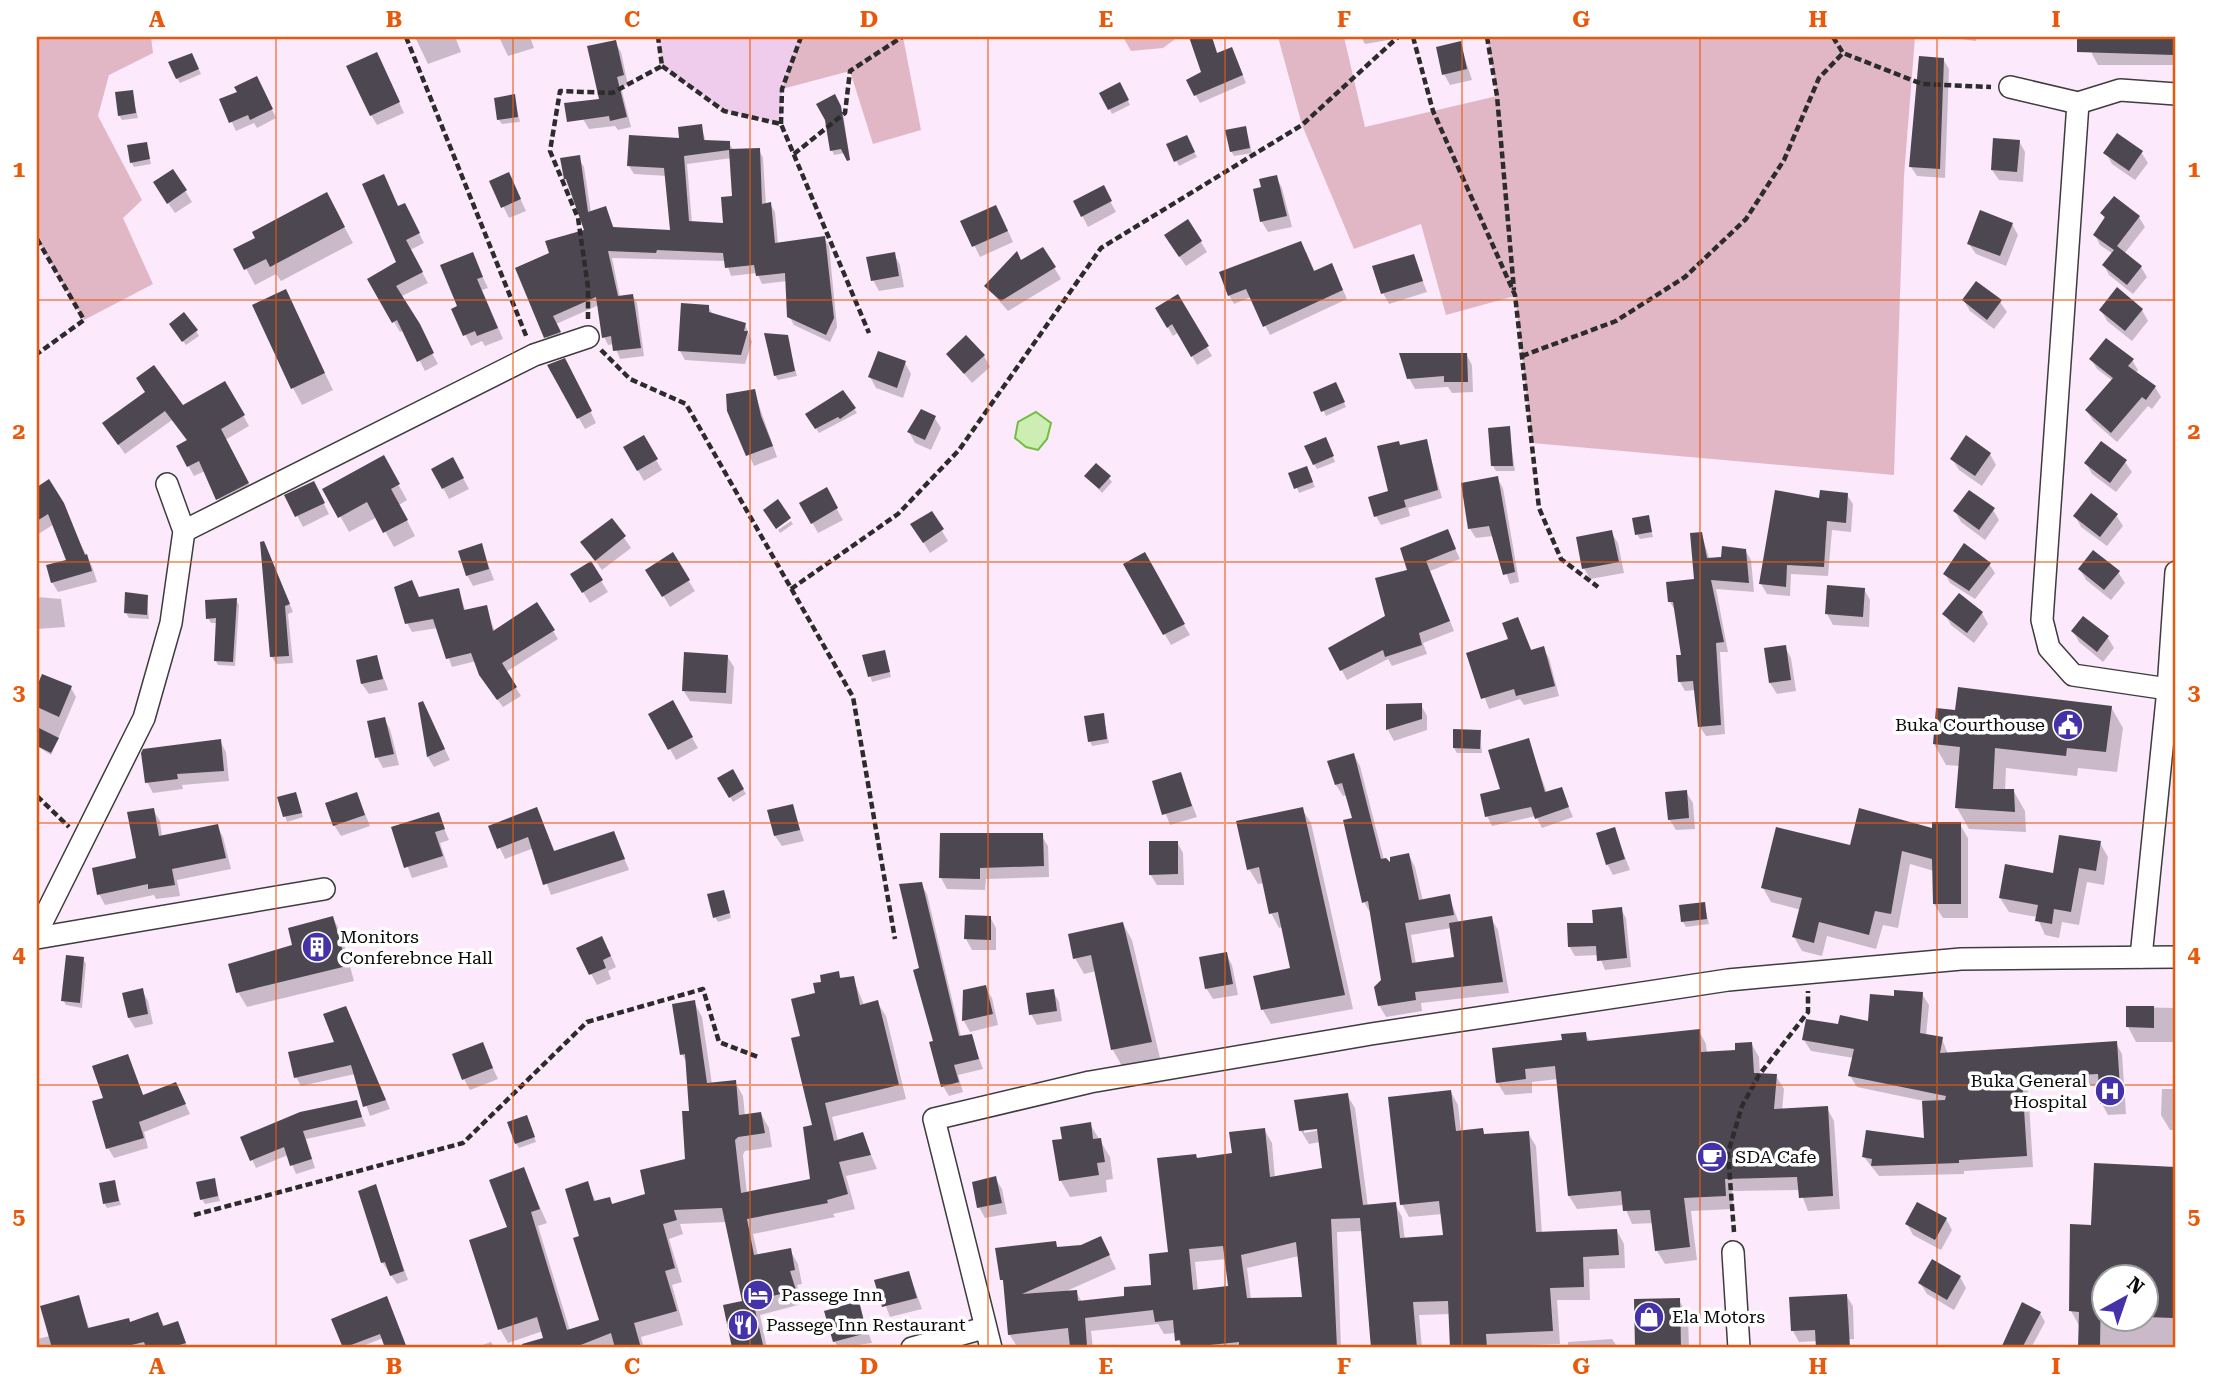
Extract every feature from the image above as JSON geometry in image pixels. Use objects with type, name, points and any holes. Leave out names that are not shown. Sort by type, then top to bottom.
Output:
[{"type":"street","points":[[2010,87],[2078,103],[2120,90],[2176,94]]},
{"type":"street","points":[[2078,103],[2042,620],[2049,648],[2073,675],[2168,690]]},
{"type":"street","points":[[184,531],[534,355],[588,337]]},
{"type":"street","points":[[37,932],[144,718],[171,623],[184,531],[167,484]]},
{"type":"street","points":[[2140,957],[2168,690],[2176,572]]},
{"type":"street","points":[[37,938],[324,889]]},
{"type":"street","points":[[991,1348],[934,1119],[1090,1083],[1371,1034],[1728,980],[1961,959],[2176,957]]},
{"type":"street","points":[[1734,1243],[1739,1348]]},
{"type":"street","points":[[912,1348],[984,1328]]},
{"type":"path","points":[[406,37],[534,355]]},
{"type":"path","points":[[658,37],[662,66],[724,111],[781,124]]},
{"type":"path","points":[[800,37],[782,89],[781,124],[869,333]]},
{"type":"path","points":[[794,154],[845,113],[850,71],[902,37]]},
{"type":"path","points":[[791,589],[898,514],[959,450],[1101,248],[1302,125],[1398,37]]},
{"type":"path","points":[[1413,37],[1433,111],[1515,295]]},
{"type":"path","points":[[1488,37],[1497,96],[1515,295],[1539,508],[1561,559],[1598,586]]},
{"type":"path","points":[[1833,37],[1843,53],[1922,84],[2010,87]]},
{"type":"path","points":[[1522,356],[1616,321],[1685,277],[1720,244],[1746,219],[1769,184],[1784,160],[1819,78],[1843,53]]},
{"type":"path","points":[[662,66],[612,93],[560,91],[550,151],[578,218],[589,287],[588,337],[630,379],[686,404],[853,697],[895,939]]},
{"type":"path","points":[[37,239],[84,320],[37,354]]},
{"type":"path","points":[[37,796],[82,838]]},
{"type":"path","points":[[1734,1243],[1728,1153],[1742,1106],[1759,1075],[1808,1012],[1808,973]]},
{"type":"path","points":[[194,1215],[463,1143],[587,1022],[703,989],[719,1042],[758,1057]]},
{"type":"shaded area","points":[[37,37],[151,37],[153,53],[109,75],[98,116],[142,200],[123,218],[153,284],[84,320],[37,239]]},
{"type":"shaded area","points":[[658,37],[801,37],[782,88],[781,124],[724,111],[662,66]]},
{"type":"shaded area","points":[[801,37],[903,37],[921,130],[873,144],[850,71],[782,89]]},
{"type":"shaded area","points":[[1123,37],[1178,37],[1163,48],[1131,51]]},
{"type":"shaded area","points":[[1278,37],[1344,37],[1365,127],[1497,96],[1487,37],[1915,37],[1904,176],[1894,475],[1532,443],[1515,296],[1446,315],[1421,224],[1354,249],[1302,125]]},
{"type":"shaded area","points":[[1036,412],[1051,423],[1047,439],[1038,450],[1026,447],[1015,438],[1018,422]]},
{"type":"building","points":[[1189,37],[1212,37],[1217,53],[1232,47],[1243,75],[1194,96],[1186,80],[1201,72]]},
{"type":"building","points":[[2077,37],[2174,37],[2174,55],[2077,52]]},
{"type":"building","points":[[616,40],[624,75],[617,77],[627,117],[610,121],[609,116],[567,122],[564,103],[599,99],[587,46]]},
{"type":"building","points":[[1461,41],[1467,69],[1442,75],[1436,47]]},
{"type":"building","points":[[377,52],[400,102],[370,116],[346,66]]},
{"type":"building","points":[[192,53],[199,69],[176,79],[168,62]]},
{"type":"building","points":[[1919,56],[1944,58],[1940,169],[1909,167]]},
{"type":"building","points":[[257,76],[273,109],[250,120],[248,115],[229,123],[219,99],[237,92],[234,87]]},
{"type":"building","points":[[1120,82],[1129,100],[1108,110],[1099,93]]},
{"type":"building","points":[[133,90],[136,113],[118,116],[115,92]]},
{"type":"building","points":[[515,94],[518,117],[497,120],[494,98]]},
{"type":"building","points":[[835,94],[841,106],[850,160],[847,161],[841,149],[830,151],[825,120],[816,104]]},
{"type":"building","points":[[702,124],[704,140],[730,141],[730,149],[760,148],[762,204],[771,202],[775,243],[825,236],[834,318],[826,335],[787,317],[785,273],[756,276],[754,265],[725,268],[723,253],[657,250],[656,253],[608,251],[618,296],[633,294],[641,348],[613,351],[611,336],[602,338],[596,297],[553,316],[561,332],[544,338],[515,268],[549,253],[545,241],[584,230],[564,179],[560,158],[580,155],[588,212],[606,206],[613,227],[670,230],[664,168],[627,166],[629,135],[679,138],[678,127]],"holes":[[[729,150],[732,196],[721,197],[723,223],[689,221],[684,156]]]},
{"type":"building","points":[[1246,126],[1250,148],[1230,152],[1225,130]]},
{"type":"building","points":[[2117,133],[2143,151],[2129,171],[2103,153]]},
{"type":"building","points":[[1187,135],[1195,152],[1174,162],[1166,144]]},
{"type":"building","points":[[1993,138],[2020,140],[2017,172],[1991,170]]},
{"type":"building","points":[[147,142],[150,159],[130,163],[127,145]]},
{"type":"building","points":[[173,169],[187,190],[167,204],[153,182]]},
{"type":"building","points":[[509,172],[521,199],[501,208],[489,181]]},
{"type":"building","points":[[384,174],[398,206],[405,203],[420,233],[406,240],[423,272],[396,286],[420,324],[434,353],[417,362],[397,320],[392,323],[367,279],[396,262],[362,184]]},
{"type":"building","points":[[1277,175],[1287,216],[1260,222],[1253,189],[1261,187],[1259,179]]},
{"type":"building","points":[[1104,185],[1112,201],[1081,217],[1073,201]]},
{"type":"building","points":[[327,192],[345,227],[270,267],[266,259],[244,270],[233,249],[255,238],[252,232]]},
{"type":"building","points":[[2114,196],[2140,216],[2117,246],[2142,266],[2127,285],[2102,265],[2114,250],[2093,235],[2105,217],[2100,213]]},
{"type":"building","points":[[996,205],[1008,231],[972,247],[960,221]]},
{"type":"building","points":[[1980,210],[2013,223],[2000,256],[1967,244]]},
{"type":"building","points":[[1188,219],[1202,241],[1179,257],[1164,235]]},
{"type":"building","points":[[1301,241],[1314,271],[1332,263],[1343,290],[1263,327],[1246,289],[1228,296],[1219,272]]},
{"type":"building","points":[[1043,247],[1056,267],[1001,301],[984,286],[1017,251],[1021,260]]},
{"type":"building","points":[[473,252],[483,277],[477,279],[498,328],[477,336],[475,331],[463,336],[451,309],[457,306],[440,265]]},
{"type":"building","points":[[895,252],[899,276],[871,281],[866,257]]},
{"type":"building","points":[[1414,254],[1423,281],[1381,294],[1372,266]]},
{"type":"building","points":[[1976,281],[2002,300],[1987,320],[1962,300]]},
{"type":"building","points":[[2117,287],[2143,309],[2125,331],[2099,310]]},
{"type":"building","points":[[286,289],[325,373],[291,389],[252,305]]},
{"type":"building","points":[[1178,294],[1209,346],[1191,357],[1172,324],[1167,328],[1155,308]]},
{"type":"building","points":[[681,303],[709,305],[709,312],[746,323],[744,331],[748,331],[741,355],[678,351]]},
{"type":"building","points":[[184,312],[198,330],[182,342],[169,324]]},
{"type":"building","points":[[764,333],[788,335],[795,371],[774,376]]},
{"type":"building","points":[[966,335],[985,355],[964,374],[946,354]]},
{"type":"building","points":[[2106,338],[2134,359],[2128,366],[2156,386],[2146,400],[2142,397],[2111,433],[2085,410],[2113,378],[2089,359]]},
{"type":"building","points":[[878,351],[906,361],[897,388],[868,377]]},
{"type":"building","points":[[1399,353],[1467,353],[1468,382],[1444,382],[1444,376],[1407,379]]},
{"type":"building","points":[[565,358],[592,411],[577,419],[547,365]]},
{"type":"building","points":[[154,365],[183,405],[225,381],[245,415],[221,429],[249,483],[216,500],[199,461],[187,467],[176,446],[187,440],[165,411],[118,445],[102,423],[145,392],[136,378]]},
{"type":"building","points":[[1336,382],[1345,402],[1321,412],[1313,392]]},
{"type":"building","points":[[755,389],[761,416],[773,446],[746,456],[727,411],[726,394]]},
{"type":"building","points":[[843,390],[856,408],[840,419],[838,417],[815,429],[805,414]]},
{"type":"building","points":[[921,409],[936,416],[925,440],[907,432]]},
{"type":"building","points":[[1510,426],[1513,466],[1491,466],[1488,428]]},
{"type":"building","points":[[644,435],[658,459],[637,471],[623,447]]},
{"type":"building","points":[[1966,435],[1991,453],[1975,476],[1950,459]]},
{"type":"building","points":[[1326,437],[1334,456],[1313,465],[1304,446]]},
{"type":"building","points":[[1427,439],[1438,490],[1404,500],[1406,507],[1374,517],[1368,497],[1388,491],[1377,446],[1399,441],[1400,445]]},
{"type":"building","points":[[2101,441],[2127,460],[2110,483],[2084,463]]},
{"type":"building","points":[[384,455],[400,484],[391,489],[408,520],[383,533],[367,502],[338,518],[322,489]]},
{"type":"building","points":[[453,457],[464,478],[442,489],[431,469]]},
{"type":"building","points":[[1096,463],[1111,476],[1099,489],[1084,476]]},
{"type":"building","points":[[1307,466],[1313,482],[1294,489],[1288,473]]},
{"type":"building","points":[[1498,476],[1515,572],[1503,575],[1489,526],[1468,529],[1461,483]]},
{"type":"building","points":[[49,479],[64,503],[92,571],[51,583],[46,565],[66,560],[48,514],[37,521],[37,487]]},
{"type":"building","points":[[314,481],[325,503],[295,517],[284,495]]},
{"type":"building","points":[[827,487],[838,508],[811,524],[799,503]]},
{"type":"building","points":[[1775,490],[1819,498],[1820,490],[1848,493],[1846,523],[1827,521],[1824,567],[1787,565],[1786,587],[1759,584]]},
{"type":"building","points":[[1969,490],[1995,508],[1979,530],[1953,511]]},
{"type":"building","points":[[2091,493],[2118,514],[2100,537],[2073,516]]},
{"type":"building","points":[[778,499],[791,518],[776,529],[763,510]]},
{"type":"building","points":[[932,511],[944,529],[923,543],[910,524]]},
{"type":"building","points":[[1649,515],[1652,532],[1635,535],[1632,518]]},
{"type":"building","points":[[612,518],[626,536],[595,561],[580,542]]},
{"type":"building","points":[[1448,529],[1456,549],[1426,561],[1450,621],[1419,633],[1422,645],[1385,657],[1383,650],[1340,671],[1328,648],[1385,616],[1375,578],[1407,570],[1400,548]]},
{"type":"building","points":[[1612,530],[1619,562],[1582,569],[1576,537]]},
{"type":"building","points":[[1702,532],[1707,558],[1721,557],[1722,546],[1746,549],[1749,583],[1711,580],[1724,642],[1716,643],[1721,725],[1698,727],[1693,681],[1678,682],[1676,655],[1681,655],[1673,602],[1668,602],[1666,582],[1694,579],[1690,533]]},
{"type":"building","points":[[264,541],[290,604],[285,606],[289,656],[270,657],[260,542]]},
{"type":"building","points":[[482,543],[489,569],[466,576],[458,551]]},
{"type":"building","points":[[1964,543],[1991,563],[1969,591],[1943,574]]},
{"type":"building","points":[[2093,550],[2120,571],[2104,590],[2078,569]]},
{"type":"building","points":[[673,552],[690,580],[662,597],[645,570]]},
{"type":"building","points":[[1145,552],[1185,624],[1163,635],[1123,564]]},
{"type":"building","points":[[591,561],[603,580],[582,593],[570,574]]},
{"type":"building","points":[[412,580],[419,597],[459,588],[464,610],[487,605],[493,631],[537,602],[555,630],[502,663],[517,687],[497,700],[479,675],[471,653],[446,659],[433,619],[405,624],[394,587]]},
{"type":"building","points":[[1827,585],[1865,588],[1863,617],[1825,614]]},
{"type":"building","points":[[125,592],[148,595],[147,615],[124,613]]},
{"type":"building","points":[[1959,593],[1983,612],[1967,633],[1942,614]]},
{"type":"building","points":[[237,598],[233,662],[214,661],[216,618],[206,619],[205,600]]},
{"type":"building","points":[[2083,616],[2109,636],[2097,652],[2071,631]]},
{"type":"building","points":[[1518,617],[1531,650],[1544,646],[1555,686],[1516,696],[1514,689],[1481,699],[1466,653],[1508,639],[1502,623]]},
{"type":"building","points":[[1786,645],[1791,680],[1769,683],[1764,648]]},
{"type":"building","points":[[885,650],[890,672],[868,677],[862,655]]},
{"type":"building","points":[[684,652],[728,655],[726,693],[682,691]]},
{"type":"building","points":[[377,655],[383,679],[361,684],[356,660]]},
{"type":"building","points":[[42,674],[72,686],[59,717],[37,707],[37,686]]},
{"type":"building","points":[[1958,687],[2112,706],[2106,752],[2067,748],[2066,756],[1995,748],[1993,789],[2014,789],[2015,812],[1955,808],[1960,747],[1933,744],[1936,708],[1955,710]]},
{"type":"building","points":[[673,700],[693,737],[668,750],[648,714]]},
{"type":"building","points":[[423,701],[445,749],[427,757],[418,703]]},
{"type":"building","points":[[1422,703],[1422,719],[1386,730],[1386,704]]},
{"type":"building","points":[[1104,713],[1107,739],[1088,742],[1084,716]]},
{"type":"building","points":[[385,717],[394,754],[375,758],[367,721]]},
{"type":"building","points":[[37,727],[59,738],[51,753],[37,746]]},
{"type":"building","points":[[1453,729],[1481,730],[1480,749],[1453,748]]},
{"type":"building","points":[[1529,738],[1545,792],[1562,787],[1569,807],[1535,819],[1531,807],[1485,817],[1480,794],[1500,789],[1488,750]]},
{"type":"building","points":[[221,739],[224,771],[177,774],[178,779],[145,783],[141,753],[143,749]]},
{"type":"building","points":[[1354,753],[1381,859],[1386,858],[1390,862],[1390,857],[1409,853],[1419,900],[1450,894],[1454,915],[1405,923],[1412,963],[1454,957],[1449,923],[1492,916],[1503,982],[1415,992],[1416,1000],[1378,1006],[1374,987],[1381,980],[1368,901],[1362,903],[1343,820],[1352,818],[1342,783],[1335,785],[1327,761]]},
{"type":"building","points":[[733,769],[744,789],[729,798],[717,778]]},
{"type":"building","points":[[1181,772],[1192,806],[1162,815],[1152,781]]},
{"type":"building","points":[[1687,790],[1689,818],[1668,820],[1665,792]]},
{"type":"building","points":[[296,792],[302,813],[283,817],[277,797]]},
{"type":"building","points":[[357,792],[365,815],[333,826],[325,803]]},
{"type":"building","points":[[793,804],[800,830],[774,836],[767,810]]},
{"type":"building","points":[[537,807],[554,851],[614,831],[625,859],[543,885],[528,837],[497,849],[488,826]]},
{"type":"building","points":[[1303,807],[1345,995],[1261,1010],[1253,976],[1290,968],[1278,912],[1269,914],[1259,867],[1247,870],[1236,821]]},
{"type":"building","points":[[154,808],[159,836],[218,824],[226,858],[172,869],[175,885],[148,889],[148,884],[97,895],[92,868],[136,858],[127,812]]},
{"type":"building","points":[[1859,808],[1932,828],[1932,822],[1961,822],[1961,904],[1933,904],[1932,859],[1902,851],[1891,914],[1875,911],[1869,935],[1819,922],[1814,943],[1792,937],[1802,898],[1761,888],[1776,827],[1850,845]]},
{"type":"building","points":[[439,812],[445,829],[435,832],[443,856],[404,868],[391,827]]},
{"type":"building","points":[[1615,827],[1625,859],[1606,865],[1596,833]]},
{"type":"building","points":[[940,833],[1043,833],[1044,866],[980,868],[980,879],[939,878]]},
{"type":"building","points":[[2059,835],[2101,841],[2096,871],[2079,868],[2071,912],[2054,909],[2052,924],[2035,921],[2038,905],[1999,898],[2005,864],[2053,873]]},
{"type":"building","points":[[1149,841],[1178,841],[1178,874],[1149,875]]},
{"type":"building","points":[[922,882],[959,1036],[972,1034],[979,1059],[954,1065],[959,1082],[941,1087],[929,1042],[933,1041],[913,970],[919,968],[899,884]]},
{"type":"building","points":[[724,890],[730,913],[713,918],[707,894]]},
{"type":"building","points":[[1705,902],[1707,919],[1681,922],[1679,905]]},
{"type":"building","points":[[1622,907],[1627,958],[1597,961],[1596,946],[1568,947],[1567,923],[1593,923],[1592,910]]},
{"type":"building","points":[[965,915],[991,916],[991,940],[964,939]]},
{"type":"building","points":[[333,916],[347,966],[236,993],[228,964],[292,945],[288,928]]},
{"type":"building","points":[[1123,922],[1152,1042],[1111,1050],[1091,955],[1073,959],[1068,934]]},
{"type":"building","points":[[602,936],[611,956],[603,960],[606,968],[589,975],[576,948]]},
{"type":"building","points":[[1227,952],[1233,984],[1205,989],[1199,957]]},
{"type":"building","points":[[66,955],[84,957],[80,1003],[61,1001]]},
{"type":"building","points":[[839,971],[840,978],[854,976],[860,1005],[878,1000],[899,1085],[825,1103],[834,1141],[863,1132],[871,1155],[839,1162],[848,1194],[827,1200],[828,1203],[747,1219],[754,1255],[791,1248],[795,1270],[790,1271],[796,1290],[753,1301],[763,1345],[732,1348],[723,1305],[742,1301],[722,1208],[674,1210],[677,1220],[663,1224],[675,1268],[665,1271],[677,1311],[634,1323],[641,1348],[615,1348],[611,1333],[573,1348],[523,1348],[522,1344],[543,1338],[537,1317],[498,1330],[469,1240],[507,1227],[489,1180],[524,1167],[540,1209],[531,1212],[567,1330],[599,1320],[573,1238],[579,1236],[565,1189],[588,1181],[594,1201],[610,1197],[612,1204],[645,1194],[640,1170],[685,1159],[682,1111],[689,1111],[685,1054],[680,1055],[672,1004],[695,1000],[707,1083],[736,1080],[739,1115],[761,1112],[765,1133],[738,1137],[735,1140],[741,1193],[810,1179],[803,1127],[812,1125],[791,1038],[800,1036],[791,999],[815,993],[813,983],[821,982],[820,975]]},
{"type":"building","points":[[986,985],[993,1014],[962,1021],[963,990]]},
{"type":"building","points":[[143,988],[148,1014],[128,1018],[122,993]]},
{"type":"building","points":[[1054,989],[1057,1011],[1029,1015],[1026,993]]},
{"type":"building","points":[[1894,990],[1923,992],[1920,1033],[1943,1037],[1940,1053],[2117,1041],[2121,1103],[2100,1104],[2098,1074],[2022,1078],[2027,1156],[1959,1160],[1959,1163],[1871,1166],[1872,1159],[1862,1157],[1866,1130],[1924,1138],[1922,1101],[1945,1100],[1946,1096],[1848,1076],[1854,1049],[1802,1040],[1806,1019],[1838,1024],[1840,1015],[1868,1021],[1870,994],[1894,996]]},
{"type":"building","points":[[346,1006],[386,1100],[363,1107],[351,1065],[294,1078],[288,1052],[334,1042],[323,1014]]},
{"type":"building","points":[[2126,1006],[2154,1006],[2154,1028],[2126,1027]]},
{"type":"building","points":[[1700,1029],[1701,1052],[1735,1050],[1735,1043],[1752,1042],[1754,1073],[1777,1074],[1774,1109],[1828,1106],[1833,1196],[1799,1198],[1797,1177],[1725,1179],[1726,1196],[1684,1198],[1690,1247],[1655,1251],[1650,1210],[1623,1211],[1621,1191],[1568,1196],[1555,1066],[1525,1069],[1526,1079],[1496,1083],[1492,1048],[1562,1040],[1561,1034],[1586,1032],[1587,1041]]},
{"type":"building","points":[[483,1042],[493,1068],[462,1080],[452,1054]]},
{"type":"building","points":[[128,1054],[143,1095],[176,1082],[186,1104],[139,1122],[144,1138],[106,1149],[92,1101],[103,1098],[92,1066]]},
{"type":"building","points":[[1451,1090],[1456,1131],[1483,1128],[1484,1134],[1529,1131],[1536,1232],[1617,1229],[1619,1255],[1583,1257],[1584,1287],[1550,1288],[1553,1331],[1486,1334],[1487,1348],[1450,1348],[1448,1301],[1413,1302],[1417,1348],[1371,1348],[1360,1218],[1331,1219],[1337,1348],[1239,1348],[1239,1342],[1181,1348],[1180,1340],[1175,1341],[1173,1320],[1155,1322],[1153,1310],[1085,1318],[1087,1346],[1070,1347],[1068,1328],[1008,1335],[1003,1280],[1000,1280],[995,1248],[1056,1241],[1057,1247],[1081,1245],[1101,1236],[1110,1255],[1022,1294],[1077,1290],[1078,1301],[1124,1296],[1124,1287],[1151,1285],[1149,1254],[1168,1252],[1157,1158],[1196,1154],[1197,1158],[1232,1153],[1229,1132],[1265,1128],[1270,1177],[1322,1168],[1317,1129],[1299,1131],[1294,1100],[1348,1093],[1363,1205],[1396,1202],[1400,1238],[1443,1235],[1439,1201],[1400,1205],[1388,1097]],"holes":[[[1296,1242],[1302,1297],[1247,1298],[1241,1255]],[[1223,1246],[1228,1286],[1193,1290],[1189,1249]]]},
{"type":"building","points":[[357,1100],[362,1117],[303,1131],[312,1159],[290,1166],[284,1147],[250,1161],[240,1137],[300,1112]]},
{"type":"building","points":[[527,1115],[535,1137],[515,1144],[507,1122]]},
{"type":"building","points":[[1091,1122],[1093,1139],[1101,1138],[1105,1162],[1097,1163],[1099,1175],[1059,1181],[1052,1140],[1062,1139],[1060,1127]]},
{"type":"building","points":[[2094,1163],[2176,1167],[2173,1318],[2160,1318],[2160,1262],[2090,1262],[2090,1332],[2100,1332],[2100,1348],[2078,1348],[2079,1312],[2069,1311],[2070,1224],[2091,1225]]},
{"type":"building","points":[[996,1176],[1002,1203],[977,1208],[972,1182]]},
{"type":"building","points":[[215,1178],[218,1196],[200,1200],[196,1182]]},
{"type":"building","points":[[115,1180],[119,1201],[103,1204],[99,1183]]},
{"type":"building","points":[[376,1184],[404,1271],[390,1276],[385,1262],[381,1263],[358,1191]]},
{"type":"building","points":[[1917,1202],[1947,1218],[1935,1240],[1905,1224]]},
{"type":"building","points":[[1932,1259],[1961,1276],[1947,1300],[1918,1283]]},
{"type":"building","points":[[909,1271],[917,1298],[882,1307],[874,1280]]},
{"type":"building","points":[[1847,1294],[1850,1348],[1816,1348],[1815,1330],[1791,1331],[1789,1297]]},
{"type":"building","points":[[79,1295],[88,1328],[129,1318],[130,1322],[158,1312],[163,1326],[178,1321],[186,1343],[170,1348],[146,1348],[144,1342],[119,1348],[52,1348],[40,1306]]},
{"type":"building","points":[[387,1296],[407,1348],[385,1348],[380,1334],[343,1348],[331,1319]]},
{"type":"building","points":[[1680,1298],[1681,1348],[1635,1348],[1634,1299]]},
{"type":"building","points":[[859,1301],[867,1333],[833,1342],[824,1311]]},
{"type":"building","points":[[2022,1302],[2041,1312],[2022,1348],[2001,1348]]},
{"type":"place","name":"Buka Courthouse","points":[[2068,725]]},
{"type":"place","name":"Monitors Conferebnce Hall","points":[[317,947]]},
{"type":"place","name":"Buka General Hospital","points":[[2110,1091]]},
{"type":"place","name":"SDA Cafe","points":[[1712,1157]]},
{"type":"place","name":"Passege Inn","points":[[758,1295]]},
{"type":"place","name":"Ela Motors","points":[[1649,1317]]},
{"type":"place","name":"Passege Inn Restaurant","points":[[743,1325]]}]
